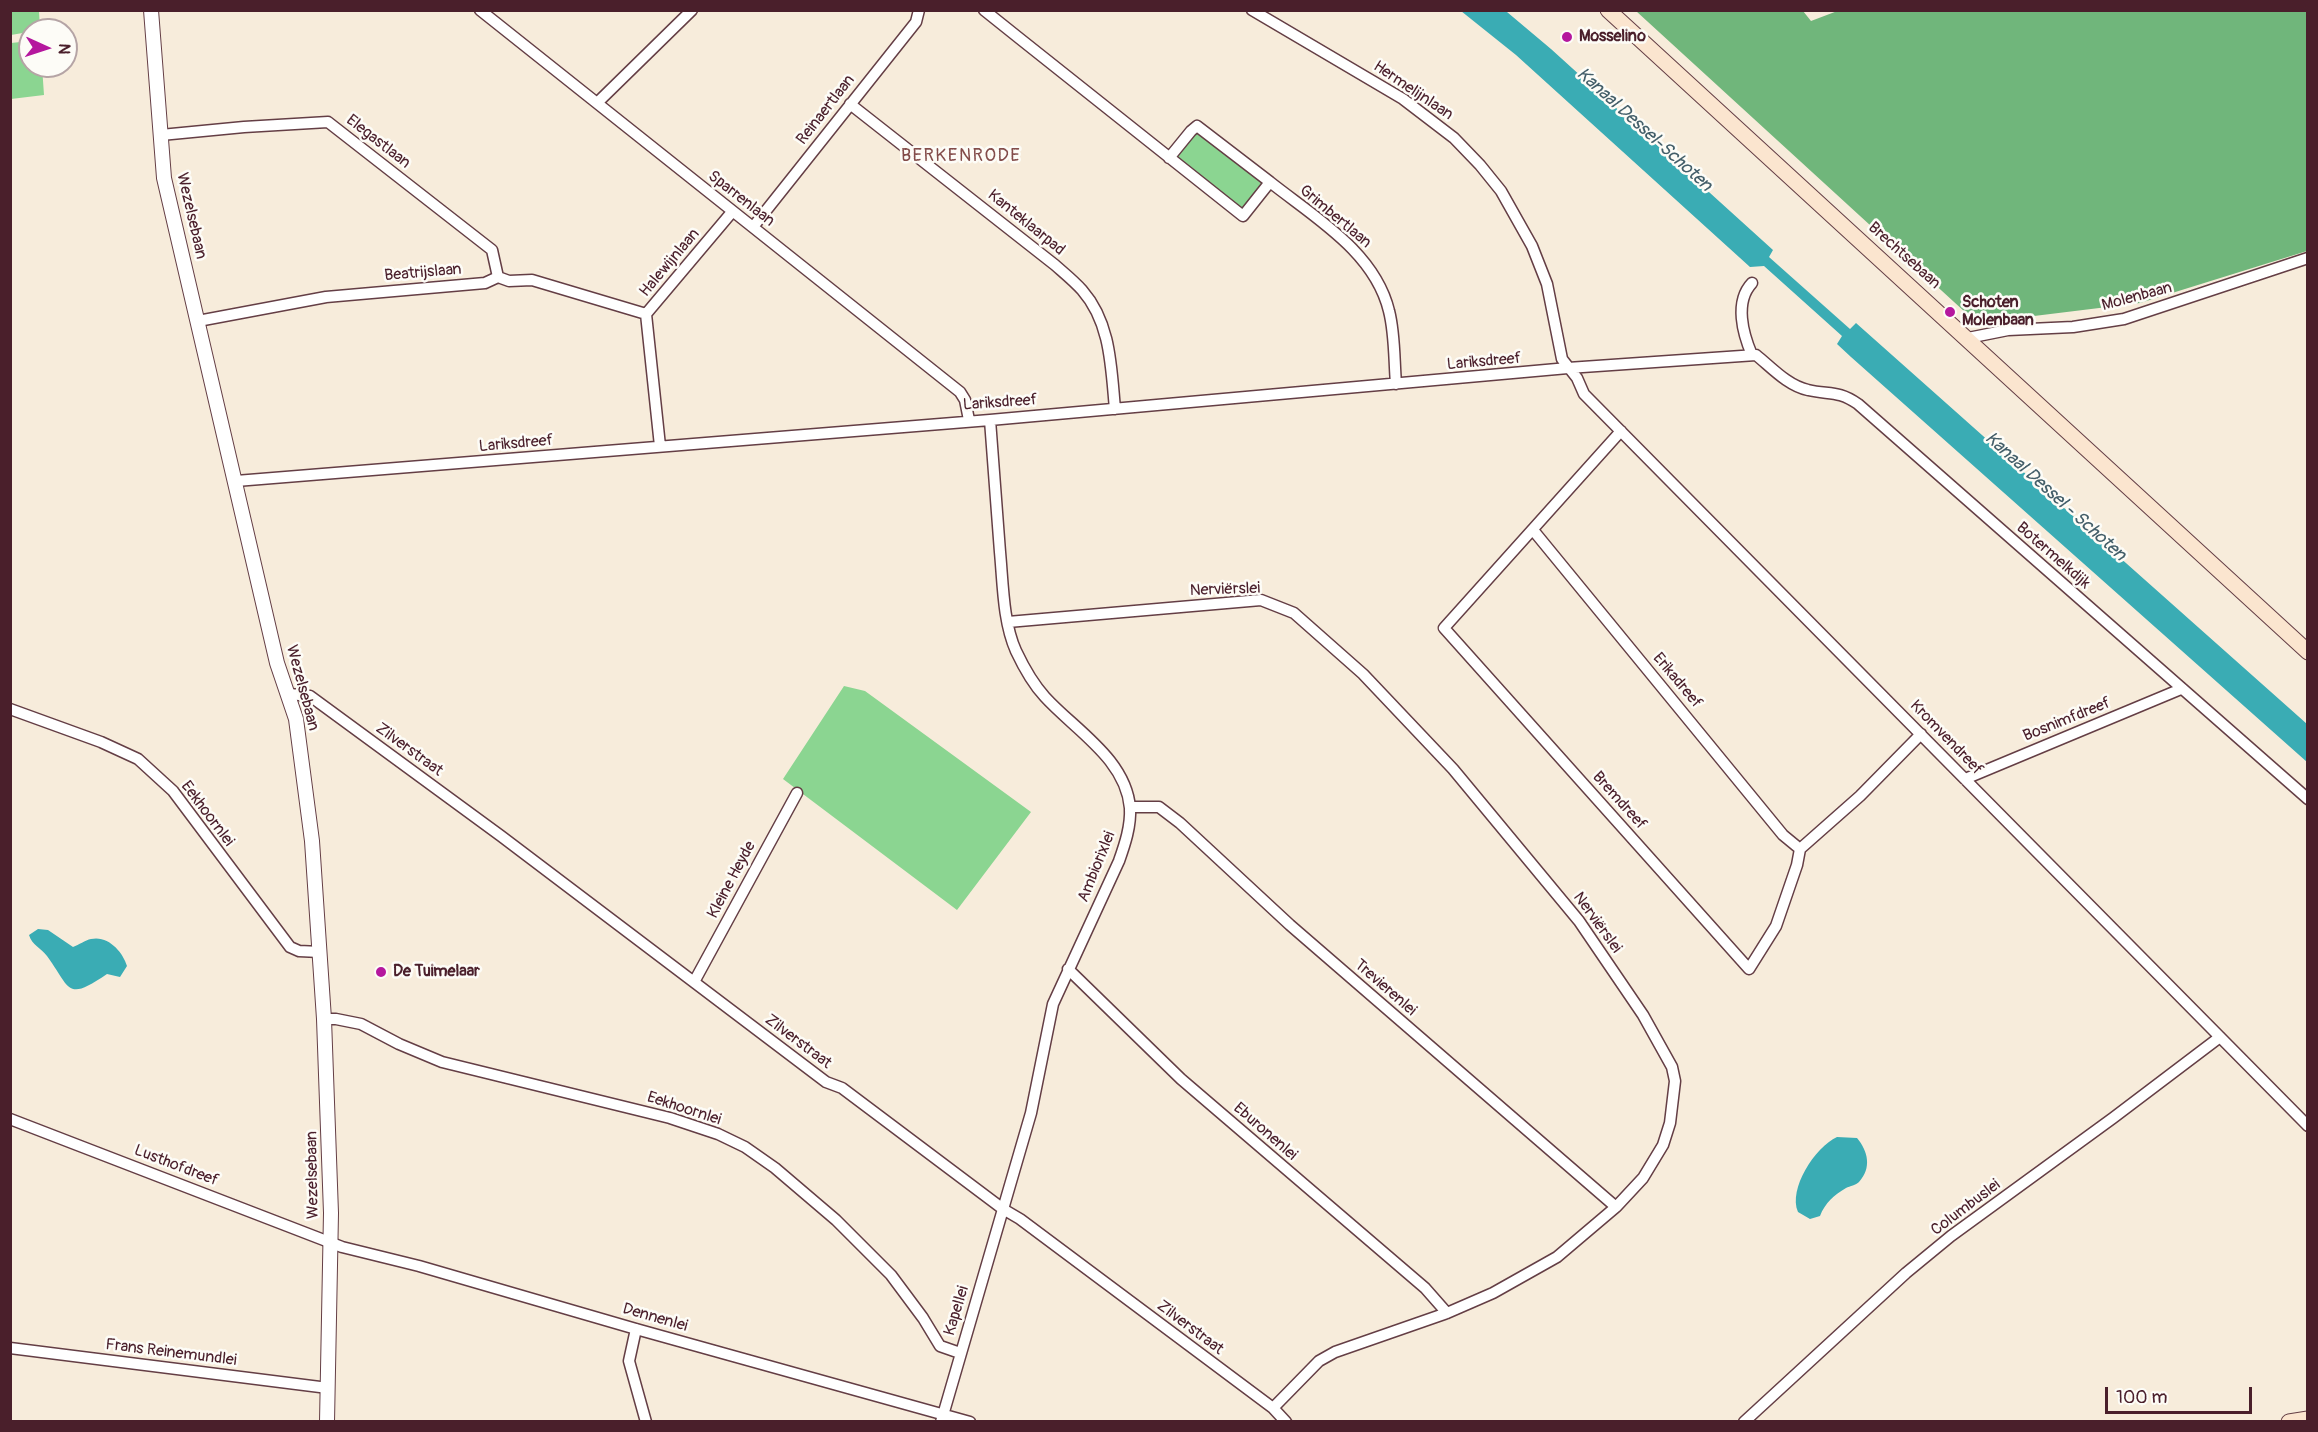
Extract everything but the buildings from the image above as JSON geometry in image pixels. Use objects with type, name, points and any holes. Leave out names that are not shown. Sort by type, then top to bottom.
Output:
[{"type":"main road","name":"Brechtsebaan","points":[[1608,10],[1968,338],[2307,652]]},
{"type":"main road","points":[[2289,1422],[2307,1419]]},
{"type":"street","name":"Wezelsebaan","points":[[151,10],[164,178],[277,663],[296,719],[312,841],[324,1019],[331,1241],[327,1422]]},
{"type":"street","name":"Sparrenlaan","points":[[480,10],[960,392],[965,400],[969,420]]},
{"type":"street","points":[[597,103],[692,10]]},
{"type":"street","name":"Reinaertlaan","points":[[753,227],[916,22],[919,10]]},
{"type":"street","points":[[984,10],[1243,216],[1270,182]]},
{"type":"street","name":"Hermelijnlaan","points":[[1252,10],[1403,99],[1454,138],[1480,165],[1501,191],[1532,246],[1547,284],[1562,359],[1568,369]]},
{"type":"street","name":"Kanteklaarpad","points":[[850,104],[1055,265],[1084,292],[1096,311],[1108,343],[1115,409]]},
{"type":"street","name":"Elegastlaan","points":[[161,135],[244,127],[328,123],[492,250],[498,277]]},
{"type":"street","name":"Grimbertlaan","points":[[1169,158],[1197,126],[1347,243],[1375,276],[1389,310],[1396,384]]},
{"type":"street","name":"Halewijnlaan","points":[[660,446],[646,314],[732,212]]},
{"type":"street","name":"Molenbaan","points":[[1968,338],[2008,330],[2073,327],[2124,319],[2307,258]]},
{"type":"street","name":"Beatrijslaan","points":[[198,321],[326,297],[485,283],[498,277],[509,280],[532,280],[646,314]]},
{"type":"street","points":[[1752,283],[1746,290],[1741,313],[1744,337],[1752,355]]},
{"type":"street","name":"Lariksdreef","points":[[236,481],[1752,355]]},
{"type":"street","name":"Botermelkdijk","points":[[1752,355],[1756,355],[1790,382],[1808,390],[1845,395],[1858,404],[2307,799]]},
{"type":"street","name":"Kromvendreef","points":[[1568,369],[1578,378],[1584,393],[1621,431],[2307,1126]]},
{"type":"street","name":"Ambiorixlei","points":[[990,420],[1008,622],[1014,648],[1025,671],[1044,696],[1113,763],[1123,783],[1130,807],[1127,840],[1119,861],[1053,1004],[1031,1113],[1003,1209]]},
{"type":"street","name":"Bremdreef","points":[[1621,431],[1444,628],[1749,969],[1776,926],[1797,865],[1800,849]]},
{"type":"street","name":"Erikadreef","points":[[1533,530],[1784,834],[1800,849]]},
{"type":"street","name":"Nerviërslei","points":[[1008,622],[1261,600],[1294,613],[1363,674],[1453,769],[1579,921],[1643,1016],[1672,1067],[1675,1081],[1674,1101],[1663,1145],[1643,1178],[1616,1207],[1557,1257],[1493,1293],[1447,1313],[1335,1352],[1318,1361],[1273,1408]]},
{"type":"street","name":"Bosnimfdreef","points":[[1965,779],[2181,689]]},
{"type":"street","name":"Zilverstraat","points":[[289,694],[310,696],[826,1082],[842,1088],[1003,1209],[1020,1219],[1273,1408],[1286,1422]]},
{"type":"street","name":"Eekhoornlei","points":[[10,709],[101,742],[138,759],[172,791],[290,947],[299,951],[320,952]]},
{"type":"street","points":[[1800,849],[1860,796],[1921,734]]},
{"type":"street","name":"Kleine Heyde","points":[[694,982],[797,793]]},
{"type":"street","name":"Trevierenlei","points":[[1130,807],[1159,807],[1180,823],[1290,925],[1616,1207]]},
{"type":"street","name":"Eburonenlei","points":[[1068,969],[1181,1079],[1425,1288],[1447,1313]]},
{"type":"street","name":"Eekhoornlei","points":[[324,1019],[336,1018],[361,1023],[399,1044],[442,1062],[670,1118],[718,1134],[745,1147],[775,1168],[836,1220],[891,1275],[923,1318],[940,1346],[960,1353]]},
{"type":"street","name":"Columbuslei","points":[[1744,1422],[1906,1273],[1942,1243],[2220,1037]]},
{"type":"street","name":"Lusthofdreef","points":[[10,1119],[331,1241]]},
{"type":"street","name":"Kapellei","points":[[942,1417],[1003,1209]]},
{"type":"street","name":"Dennenlei","points":[[331,1241],[342,1247],[419,1266],[942,1417],[970,1422]]},
{"type":"street","points":[[636,1329],[629,1361],[646,1422]]},
{"type":"street","name":"Frans Reinemundlei","points":[[10,1348],[328,1388]]},
{"type":"green space","points":[[11,10],[39,11],[39,18],[18,18],[18,34],[11,35]]},
{"type":"green space","points":[[1840,10],[2307,11],[2307,251],[2140,303],[1977,323],[1636,11],[1803,11],[1811,21]]},
{"type":"green space","points":[[18,42],[18,78],[43,78],[44,95],[11,99],[11,43]]},
{"type":"green space","points":[[1197,131],[1264,184],[1241,210],[1175,158]]},
{"type":"green space","points":[[844,686],[865,691],[1031,812],[957,910],[783,779]]},
{"type":"water","points":[[1461,11],[1507,12],[1551,49],[1773,250],[1769,257],[1850,329],[1856,323],[2307,724],[2307,762],[1851,357],[1837,344],[1842,336],[1764,266],[1750,267],[1516,55]]},
{"type":"water","points":[[38,929],[48,930],[73,947],[97,938],[109,942],[122,955],[127,966],[120,977],[107,974],[84,988],[71,988],[30,938],[29,935]]},
{"type":"water","points":[[1837,1137],[1857,1138],[1866,1154],[1866,1171],[1858,1183],[1846,1188],[1830,1200],[1820,1216],[1810,1219],[1798,1212],[1796,1203],[1800,1181],[1812,1159]]},
{"type":"place","name":"Mosselino","points":[[1567,37]]},
{"type":"place","name":"Schoten Molenbaan","points":[[1950,312]]},
{"type":"place","name":"De Tuimelaar","points":[[381,972]]},
{"type":"district","name":"BERKENRODE","points":[[961,156]]},
{"type":"water label","name":"Kanaal Dessel-Schoten","points":[[1644,130]]},
{"type":"water label","name":"Kanaal Dessel - Schoten","points":[[2055,497]]}]
